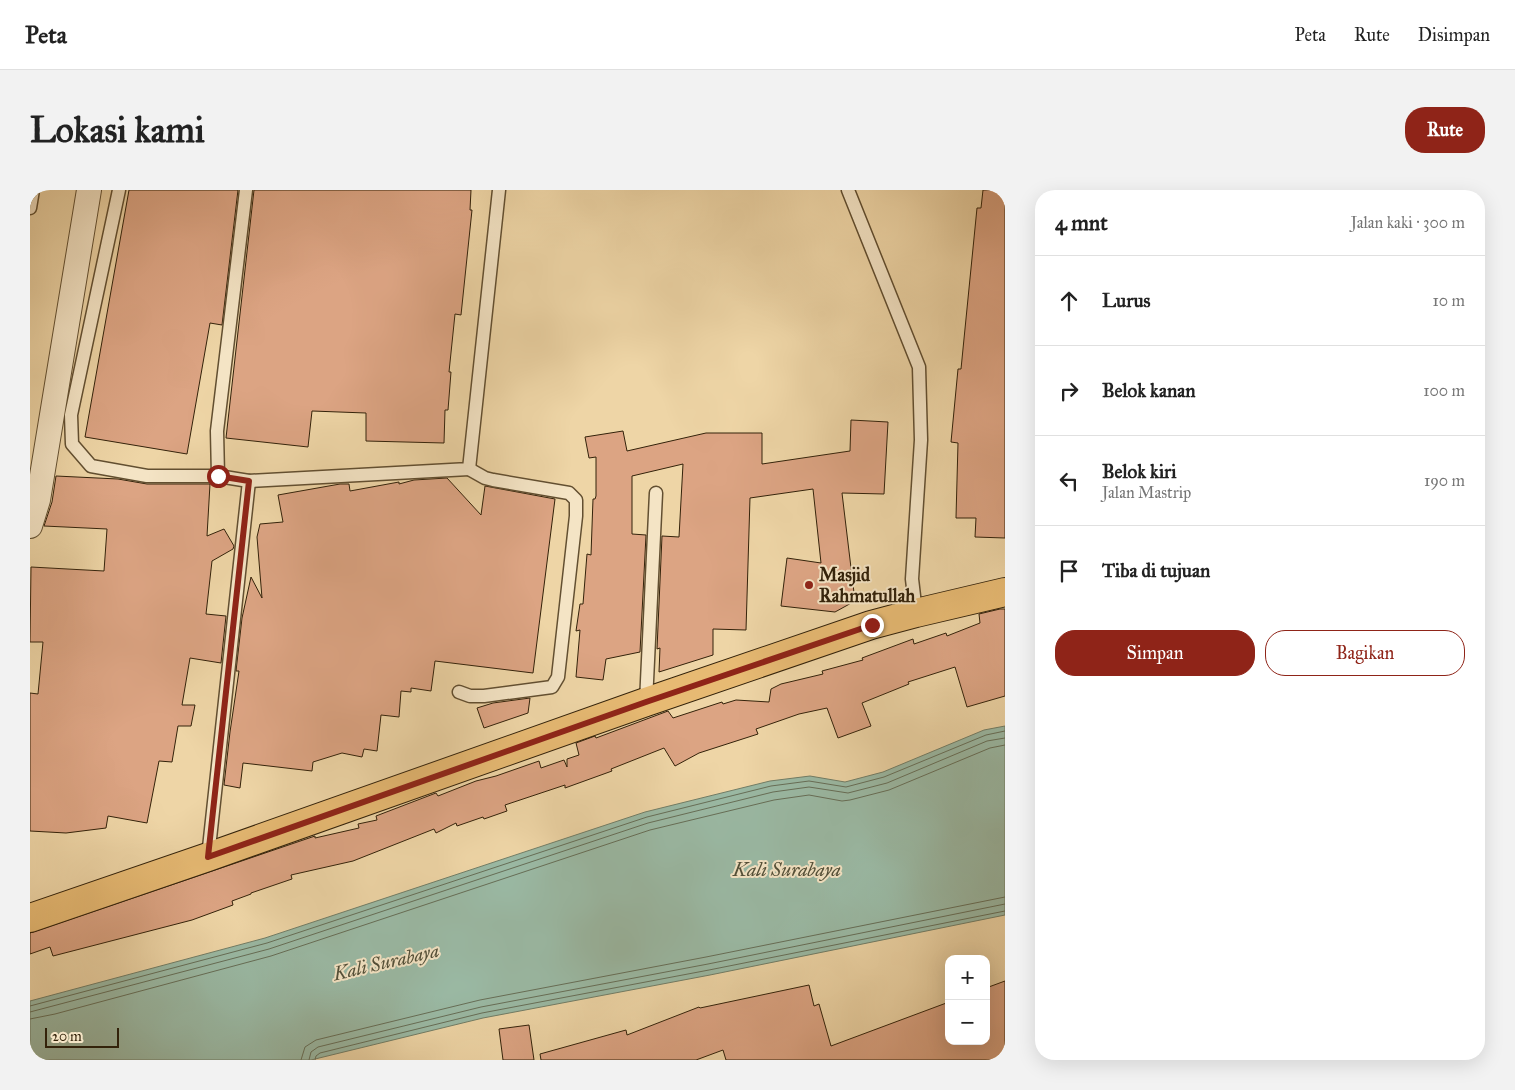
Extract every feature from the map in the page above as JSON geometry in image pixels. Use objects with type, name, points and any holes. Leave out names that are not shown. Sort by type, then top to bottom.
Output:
[{"type":"main road","points":[[30,918],[646,702],[872,625],[916,612],[1005,592]]},
{"type":"street","points":[[30,526],[38,500],[89,190]]},
{"type":"lane","points":[[30,208],[33,190]]},
{"type":"lane","points":[[119,190],[71,414],[72,444],[91,466],[147,476],[218,476],[249,481],[469,469],[485,478],[493,480],[569,493],[576,500],[576,516],[558,677],[552,687],[484,696],[470,696],[459,692]]},
{"type":"lane","points":[[218,476],[217,430],[246,190]]},
{"type":"lane","points":[[469,469],[499,190]]},
{"type":"lane","points":[[848,190],[918,366],[921,440],[912,579],[916,612]]},
{"type":"lane","points":[[208,857],[249,481]]},
{"type":"lane","points":[[646,702],[656,493]]},
{"type":"water","name":"Kali Surabaya","points":[[1005,726],[1005,915],[710,975],[483,1018],[311,1060],[30,1060],[30,1001],[265,938],[645,812],[770,781],[810,776],[845,782],[883,772],[984,730]]},
{"type":"building","points":[[129,190],[238,190],[222,325],[210,323],[187,454],[85,437]]},
{"type":"building","points":[[254,190],[471,190],[470,210],[472,210],[461,315],[455,314],[449,372],[451,372],[448,410],[445,410],[444,443],[366,441],[366,413],[312,411],[308,447],[226,438]]},
{"type":"building","points":[[983,190],[1005,190],[1005,538],[975,537],[976,518],[956,518],[958,443],[951,442],[958,369],[961,369],[977,208],[981,208]]},
{"type":"building","points":[[851,420],[888,422],[884,494],[842,493],[855,601],[835,612],[781,606],[787,558],[821,563],[813,489],[750,498],[746,630],[713,629],[713,655],[659,672],[660,648],[657,649],[662,536],[679,537],[683,464],[632,476],[632,534],[646,535],[640,652],[606,659],[603,680],[576,677],[580,630],[576,631],[580,604],[583,604],[587,554],[591,555],[593,499],[596,496],[596,457],[589,458],[585,437],[623,431],[627,451],[706,433],[762,433],[762,464],[850,451]]},
{"type":"building","points":[[56,476],[118,479],[147,484],[210,484],[207,536],[224,529],[234,546],[233,549],[212,561],[206,614],[226,616],[221,663],[190,658],[182,705],[195,705],[191,726],[178,726],[172,762],[159,761],[147,823],[108,816],[106,828],[66,833],[30,831],[30,693],[38,694],[43,642],[30,642],[31,567],[104,571],[107,529],[44,526],[52,502]]},
{"type":"building","points":[[447,478],[481,515],[485,486],[555,499],[533,673],[435,661],[431,691],[411,688],[411,692],[401,691],[399,717],[381,715],[377,751],[364,749],[362,757],[342,753],[313,762],[312,771],[243,763],[240,788],[224,785],[239,671],[236,671],[242,618],[251,577],[262,598],[257,537],[260,524],[283,522],[278,495],[340,484],[349,484],[350,491],[399,482],[399,484],[414,480]]},
{"type":"building","points":[[1005,609],[1005,696],[967,707],[955,667],[908,682],[909,684],[862,703],[871,726],[838,738],[827,708],[799,714],[756,729],[758,734],[699,753],[675,766],[664,748],[611,769],[612,771],[565,788],[565,785],[505,805],[507,811],[484,819],[483,817],[457,826],[456,823],[436,833],[434,829],[353,861],[291,875],[292,879],[251,893],[232,901],[233,905],[192,920],[53,956],[50,947],[30,954],[30,933],[315,836],[315,838],[359,828],[358,824],[377,820],[376,816],[436,793],[438,796],[476,781],[539,761],[541,768],[564,760],[567,767],[567,759],[579,755],[576,743],[595,736],[596,738],[668,711],[673,718],[722,702],[723,704],[736,700],[769,702],[771,689],[781,684],[823,674],[822,671],[863,660],[862,658],[913,639],[914,644],[946,633],[947,636],[980,623],[979,614]]},
{"type":"building","points":[[530,698],[528,713],[484,728],[477,708],[493,703]]},
{"type":"building","points":[[1005,981],[1005,1060],[726,1060],[723,1050],[696,1060],[541,1060],[540,1054],[626,1030],[627,1035],[699,1007],[809,985],[814,1006],[819,1004],[831,1046],[945,1003],[945,1045],[990,1045],[990,987]]},
{"type":"building","points":[[529,1025],[534,1060],[503,1060],[499,1029]]},
{"type":"place","name":"Masjid Rahmatullah","points":[[809,585]]},
{"type":"route","points":[[218,476],[249,481],[208,857],[646,702],[872,625]]}]
